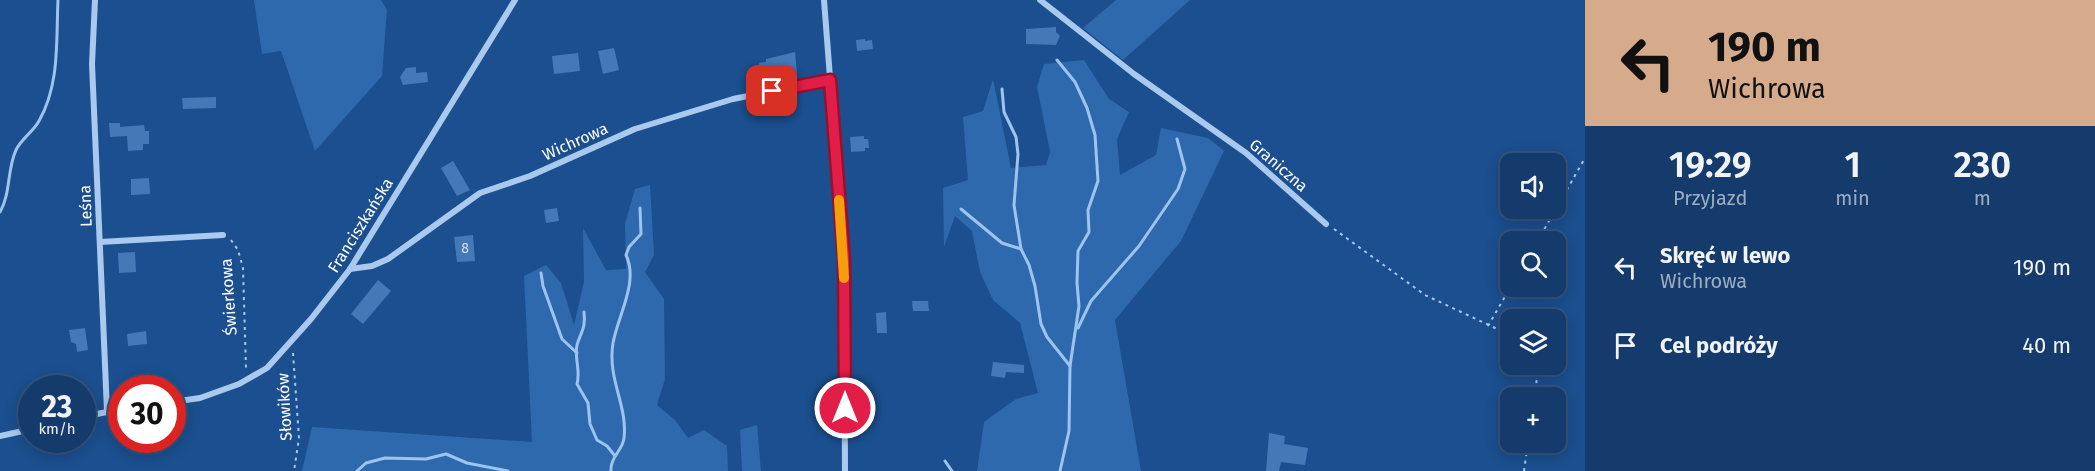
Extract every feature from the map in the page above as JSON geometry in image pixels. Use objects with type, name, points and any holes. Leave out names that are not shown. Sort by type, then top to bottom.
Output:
[{"type":"street","name":"Leśna","points":[[95,0],[92,64],[107,411]]},
{"type":"street","name":"Franciszkańska","points":[[186,400],[200,398],[246,380],[267,368],[291,341],[350,269],[515,0]]},
{"type":"street","points":[[824,0],[844,259],[845,471]]},
{"type":"street","name":"Graniczna","points":[[1040,0],[1134,74],[1246,153],[1326,224]]},
{"type":"street","name":"Wichrowa","points":[[350,269],[372,266],[388,260],[480,193],[530,176],[635,129],[733,99],[830,80]]},
{"type":"street","name":"Świerkowa","points":[[100,242],[223,236]]},
{"type":"street","points":[[96,414],[107,411]]},
{"type":"street","points":[[0,436],[18,432]]},
{"type":"path","points":[[1543,231],[1585,158]]},
{"type":"path","points":[[1326,224],[1425,295],[1500,331]]},
{"type":"path","name":"Świerkowa","points":[[223,236],[235,245],[242,259],[246,380]]},
{"type":"path","points":[[1488,326],[1505,297]]},
{"type":"path","name":"Słowików","points":[[291,341],[296,377],[299,438],[294,471]]},
{"type":"path","points":[[1524,471],[1526,453]]},
{"type":"shaded area","points":[[254,0],[381,0],[387,10],[382,76],[315,151],[281,51],[262,54]]},
{"type":"shaded area","points":[[1116,0],[1190,0],[1123,60],[1083,28]]},
{"type":"shaded area","points":[[1084,60],[1109,99],[1129,112],[1117,139],[1120,175],[1156,155],[1161,128],[1208,138],[1224,151],[1181,241],[1115,320],[1141,471],[977,471],[984,422],[1016,399],[1038,393],[1020,323],[993,300],[980,272],[972,231],[955,216],[944,247],[943,188],[968,180],[963,117],[983,111],[993,79],[1011,168],[1046,165],[1050,152],[1037,87],[1044,64]]},
{"type":"shaded area","points":[[650,185],[654,255],[645,272],[664,299],[665,379],[657,405],[675,420],[688,438],[704,430],[727,446],[728,471],[302,471],[312,427],[532,442],[524,276],[546,265],[561,283],[574,325],[584,282],[583,228],[606,270],[626,269],[625,224],[635,189]]},
{"type":"shaded area","points":[[757,425],[761,471],[742,471],[740,430]]},
{"type":"building","points":[[1056,27],[1056,32],[1060,36],[1056,45],[1026,44],[1026,29]]},
{"type":"building","points":[[865,39],[865,41],[872,40],[873,49],[857,51],[856,40]]},
{"type":"building","points":[[614,48],[619,70],[603,74],[598,51]]},
{"type":"building","points":[[795,52],[797,73],[761,77],[759,63]]},
{"type":"building","points":[[578,53],[580,71],[554,74],[552,56]]},
{"type":"building","points":[[416,67],[416,73],[427,72],[428,82],[403,85],[400,77],[406,68]]},
{"type":"building","points":[[216,97],[216,108],[183,109],[182,98]]},
{"type":"building","points":[[109,123],[120,123],[120,127],[144,125],[145,131],[149,131],[149,144],[143,144],[143,150],[128,151],[127,136],[110,137]]},
{"type":"building","points":[[864,136],[864,139],[868,139],[869,148],[865,148],[865,151],[851,152],[850,137]]},
{"type":"building","points":[[453,161],[470,190],[457,196],[441,168]]},
{"type":"building","points":[[149,178],[150,194],[131,195],[131,179]]},
{"type":"building","points":[[557,208],[559,221],[546,223],[544,210]]},
{"type":"building","points":[[473,235],[475,261],[457,262],[454,237]]},
{"type":"building","points":[[135,252],[136,272],[119,273],[118,253]]},
{"type":"building","points":[[378,280],[391,291],[363,324],[351,314]]},
{"type":"building","points":[[912,301],[928,301],[929,311],[913,311]]},
{"type":"building","points":[[886,312],[887,333],[877,333],[876,313]]},
{"type":"building","points":[[85,328],[88,350],[77,352],[76,344],[71,342],[69,330]]},
{"type":"building","points":[[146,331],[147,344],[128,346],[127,334]]},
{"type":"building","points":[[993,362],[1024,365],[1024,373],[1006,372],[1005,378],[991,376]]},
{"type":"building","points":[[1269,433],[1285,436],[1284,444],[1308,448],[1305,465],[1281,462],[1279,471],[1266,471]]},
{"type":"waterway","points":[[0,212],[6,197],[13,157],[21,142],[39,121],[51,92],[56,62],[58,0]]},
{"type":"waterway","points":[[1057,60],[1075,82],[1087,108],[1095,135],[1098,181],[1088,210],[1089,232],[1078,251],[1079,306],[1070,366],[1069,431],[1060,471]]},
{"type":"waterway","points":[[1002,89],[1004,112],[1016,137],[1018,154],[1014,205],[1021,249]]},
{"type":"waterway","points":[[1078,328],[1091,301],[1139,246],[1178,189],[1185,169],[1177,139]]},
{"type":"waterway","points":[[611,471],[612,462],[624,438],[623,415],[613,369],[613,343],[629,287],[629,265],[626,255],[629,247],[641,234],[640,208]]},
{"type":"waterway","points":[[961,209],[1002,243],[1021,249],[1029,265],[1035,286],[1041,324],[1047,337],[1070,366]]},
{"type":"waterway","points":[[541,273],[543,286],[562,339],[577,353]]},
{"type":"waterway","points":[[584,312],[584,326],[576,350],[577,384],[588,403],[590,424],[597,440],[607,446],[615,456]]},
{"type":"waterway","points":[[357,471],[366,463],[385,458],[426,459],[446,454],[467,463],[508,471]]},
{"type":"waterway","points":[[945,461],[952,471]]},
{"type":"slow traffic","points":[[839,200],[844,278]]},
{"type":"route","points":[[772,91],[830,80],[844,259],[845,408]]}]
